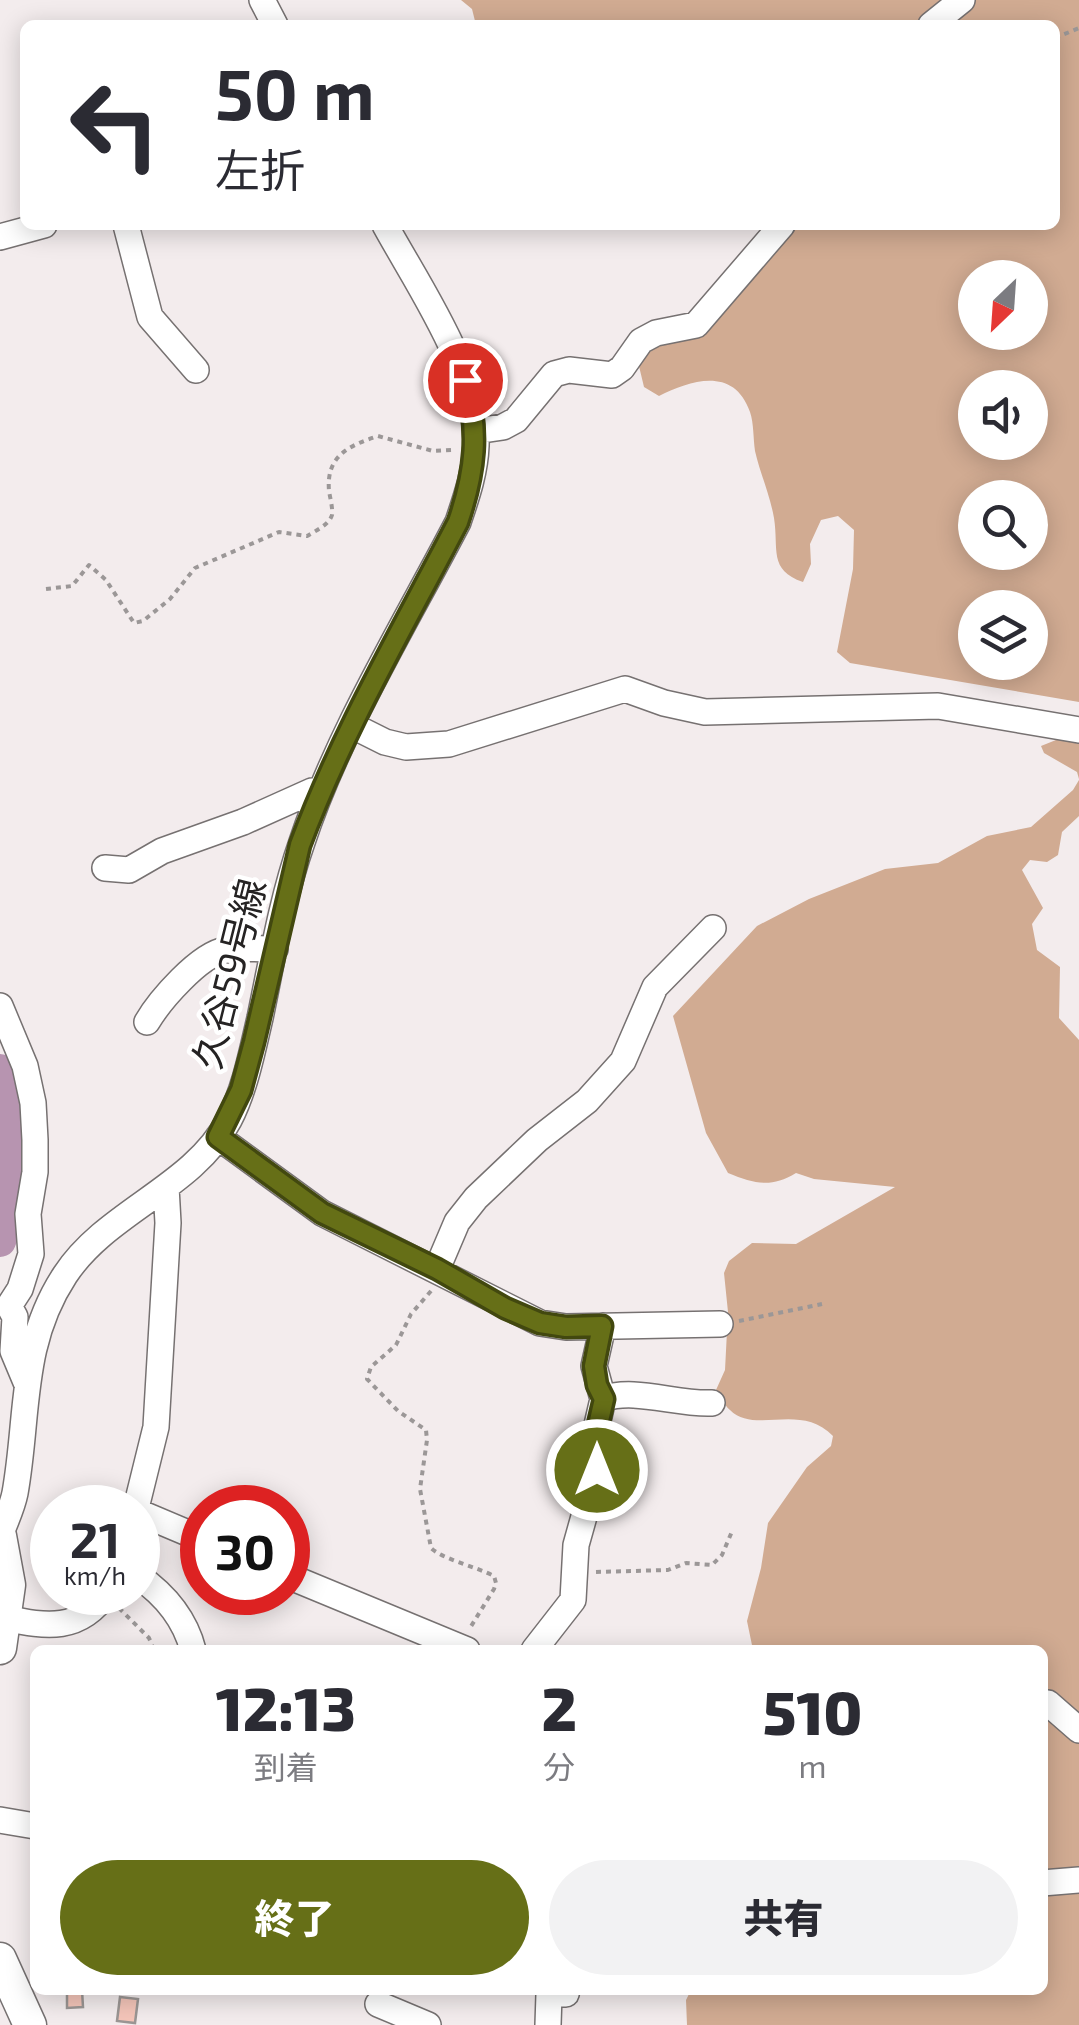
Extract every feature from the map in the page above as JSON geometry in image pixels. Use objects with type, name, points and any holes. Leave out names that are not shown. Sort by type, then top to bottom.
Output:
[{"type":"main road","points":[[0,1536],[9,1585],[3,1633]]},
{"type":"main road","points":[[0,1959],[30,2025]]},
{"type":"street","points":[[937,20],[962,0]]},
{"type":"street","points":[[0,238],[27,230]]},
{"type":"street","points":[[127,230],[150,317],[196,370]]},
{"type":"street","name":"久谷59号線","points":[[0,1536],[14,1496],[26,1382],[35,1337],[47,1304],[83,1252],[198,1160],[218,1137],[241,1090],[300,845],[320,792],[458,522],[471,480],[476,439],[470,397],[455,353],[388,230]]},
{"type":"street","points":[[476,439],[516,420],[554,374],[569,370],[612,375],[622,368],[640,340],[656,332],[696,325],[778,230]]},
{"type":"street","points":[[352,726],[406,748],[449,744],[624,688],[664,703],[705,712],[938,706],[1079,730]]},
{"type":"street","points":[[105,868],[128,870],[162,852],[312,791],[320,792]]},
{"type":"street","points":[[437,1269],[456,1222],[537,1140],[588,1101],[610,1078],[624,1061],[655,987],[713,928]]},
{"type":"street","points":[[148,1022],[156,1006],[212,955],[224,950],[275,949]]},
{"type":"street","points":[[0,1006],[25,1066],[33,1103],[35,1172],[28,1214],[31,1254],[20,1289],[9,1306],[15,1317],[13,1351],[26,1382]]},
{"type":"street","points":[[218,1137],[322,1213],[540,1323],[566,1327],[720,1324]]},
{"type":"street","points":[[143,1485],[156,1427],[168,1223],[166,1187]]},
{"type":"street","points":[[31,1254],[83,1252]]},
{"type":"street","points":[[538,1645],[574,1600],[576,1545],[597,1470],[592,1451],[604,1399],[594,1366],[602,1326]]},
{"type":"street","points":[[604,1399],[630,1394],[686,1404],[712,1404]]},
{"type":"street","points":[[310,1585],[459,1645]]},
{"type":"street","points":[[160,1597],[178,1614],[192,1645]]},
{"type":"street","points":[[3,1633],[88,1615]]},
{"type":"street","points":[[1048,1703],[1079,1730]]},
{"type":"street","points":[[0,1820],[30,1825]]},
{"type":"street","points":[[1048,1883],[1079,1880]]},
{"type":"street","points":[[548,2025],[549,1995]]},
{"type":"street","points":[[377,2006],[428,2025]]},
{"type":"path","points":[[46,589],[72,586],[89,566],[106,580],[134,623],[143,620],[170,599],[195,568],[279,532],[307,536],[327,523],[332,514],[328,478],[331,464],[373,437],[384,436],[433,451],[476,439]]},
{"type":"path","points":[[437,1269],[425,1301],[411,1314],[396,1346],[370,1367],[367,1379],[398,1411],[426,1430],[420,1489],[431,1548],[494,1576],[496,1582],[465,1645]]},
{"type":"path","points":[[720,1324],[822,1304]]},
{"type":"path","points":[[576,1574],[712,1565],[722,1555],[733,1529]]},
{"type":"path","points":[[128,1615],[152,1645]]},
{"type":"shaded area","points":[[461,0],[1079,0],[1079,702],[850,663],[837,652],[853,569],[854,530],[838,516],[821,520],[810,544],[811,564],[803,582],[792,577],[777,557],[774,518],[743,397],[734,388],[710,381],[684,385],[659,396],[644,387],[638,362],[656,344],[697,329],[772,230],[1060,230],[1060,20],[475,20],[472,9]]},
{"type":"shaded area","points":[[1061,738],[1079,744],[1079,779],[1077,772],[1044,753],[1041,746]]},
{"type":"shaded area","points":[[1079,780],[1079,816],[1062,832],[1058,855],[1047,862],[1030,860],[1022,870],[1043,908],[1032,924],[1037,950],[1060,967],[1059,1018],[1079,1040],[1079,2025],[687,2025],[688,1995],[1048,1995],[1048,1645],[752,1645],[747,1621],[768,1523],[807,1467],[831,1446],[833,1436],[806,1421],[740,1417],[724,1403],[716,1390],[725,1370],[728,1312],[724,1273],[729,1261],[752,1243],[796,1244],[895,1187],[814,1179],[796,1173],[763,1183],[728,1173],[706,1133],[673,1016],[757,926],[809,899],[885,869],[938,863],[987,836],[1031,827]]},
{"type":"building","points":[[67,1995],[82,1995],[83,2007],[67,2008]]},
{"type":"building","points":[[120,1997],[138,1999],[135,2023],[117,2021]]},
{"type":"waterway","points":[[0,1070],[14,1139],[14,1204],[0,1241]]},
{"type":"route","points":[[465,380],[474,413],[476,446],[467,496],[458,522],[320,792],[300,845],[241,1090],[218,1137],[322,1213],[437,1269],[505,1308],[540,1323],[602,1326],[594,1366],[604,1399],[592,1451],[597,1470]]}]
